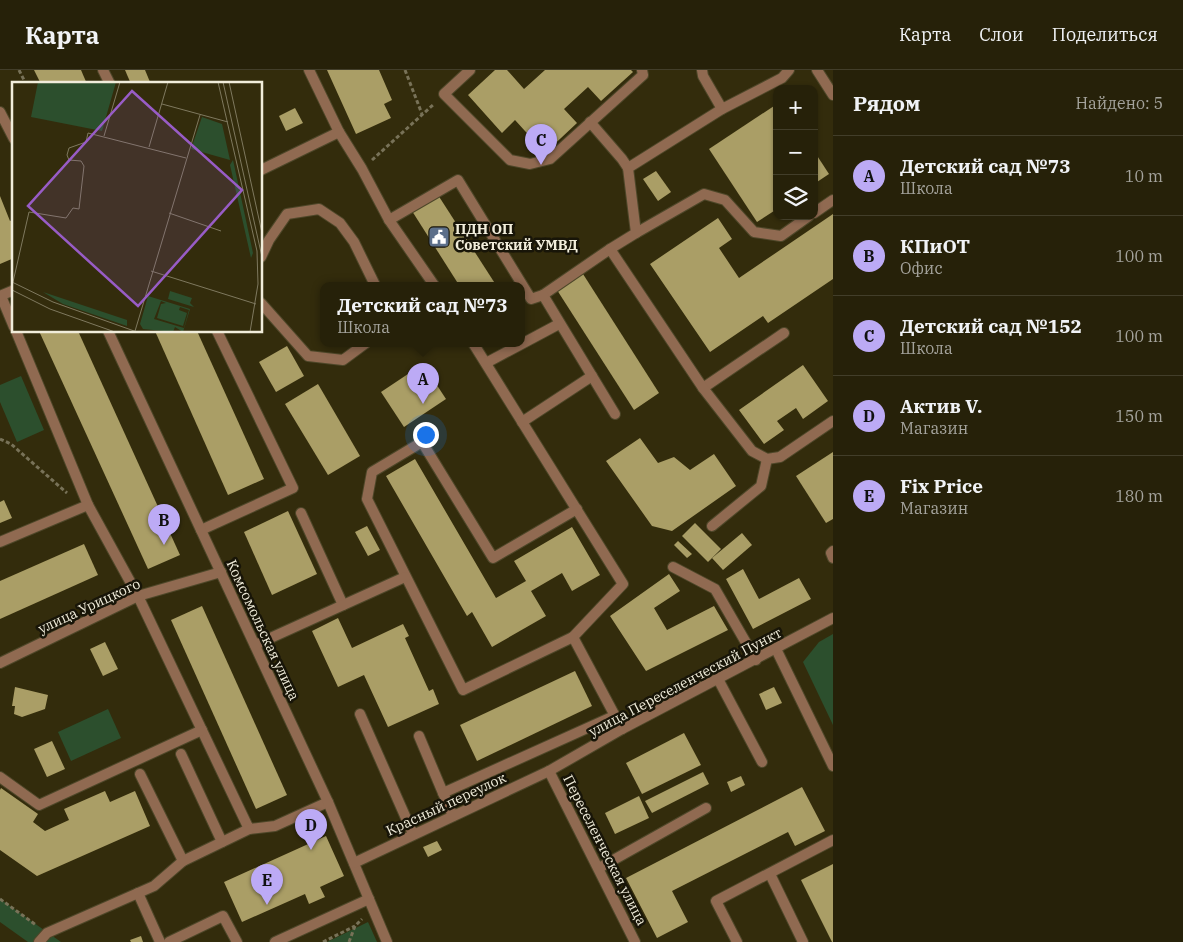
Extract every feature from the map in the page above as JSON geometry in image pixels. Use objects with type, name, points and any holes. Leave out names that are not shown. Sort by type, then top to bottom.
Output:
[{"type":"street","points":[[104,70],[109,82]]},
{"type":"street","points":[[309,70],[339,132],[362,169],[389,220],[432,282]]},
{"type":"street","points":[[470,70],[444,94],[510,160],[530,164],[550,159],[643,75],[642,70]]},
{"type":"street","points":[[702,70],[703,76],[722,109]]},
{"type":"street","points":[[628,168],[722,109],[782,78],[789,70]]},
{"type":"street","points":[[816,70],[833,95]]},
{"type":"street","points":[[0,112],[12,135]]},
{"type":"street","points":[[590,122],[628,168],[636,234]]},
{"type":"street","points":[[262,170],[339,132]]},
{"type":"street","points":[[389,220],[458,180],[521,282]]},
{"type":"street","points":[[525,289],[531,299],[543,295],[610,249],[704,194],[725,200],[754,232],[780,236],[803,220]]},
{"type":"street","points":[[818,209],[833,200]]},
{"type":"street","points":[[262,255],[269,240],[287,214],[319,209],[340,223],[354,242],[374,282]]},
{"type":"street","points":[[610,249],[703,388],[752,451],[767,459],[780,457],[833,421]]},
{"type":"street","points":[[12,291],[0,296],[12,323]]},
{"type":"street","points":[[543,295],[615,414]]},
{"type":"street","points":[[262,304],[308,356],[344,360],[361,347]]},
{"type":"street","points":[[525,342],[560,324]]},
{"type":"street","points":[[16,332],[85,506],[138,596],[249,829]]},
{"type":"street","name":"Комсомольская улица","points":[[110,332],[328,802],[387,942]]},
{"type":"street","points":[[201,530],[293,488],[217,332]]},
{"type":"street","points":[[703,388],[784,333]]},
{"type":"street","points":[[476,347],[486,363],[623,584],[573,637],[463,690],[367,499],[372,472],[422,442],[493,558],[577,510]]},
{"type":"street","points":[[486,363],[516,347]]},
{"type":"street","points":[[522,422],[592,376]]},
{"type":"street","points":[[712,526],[761,486],[767,459]]},
{"type":"street","points":[[0,542],[85,506]]},
{"type":"street","points":[[301,513],[343,605]]},
{"type":"street","points":[[833,551],[831,554],[833,558]]},
{"type":"street","points":[[672,567],[715,589],[756,660]]},
{"type":"street","name":"улица Урицкого","points":[[0,663],[138,596],[221,572]]},
{"type":"street","points":[[255,645],[405,576]]},
{"type":"street","name":"улица Переселенческий Пункт","points":[[549,771],[833,618]]},
{"type":"street","points":[[573,637],[622,730]]},
{"type":"street","points":[[776,649],[833,766]]},
{"type":"street","points":[[718,679],[762,762]]},
{"type":"street","points":[[360,714],[413,834]]},
{"type":"street","points":[[443,793],[614,716]]},
{"type":"street","points":[[0,778],[39,805],[202,730]]},
{"type":"street","points":[[419,736],[453,816]]},
{"type":"street","points":[[181,754],[222,842]]},
{"type":"street","name":"Красный переулок","points":[[354,863],[549,771]]},
{"type":"street","name":"Переселенческая улица","points":[[549,771],[635,942]]},
{"type":"street","points":[[140,774],[182,861]]},
{"type":"street","points":[[39,942],[47,933],[154,886],[182,861],[249,829],[275,826],[328,802]]},
{"type":"street","points":[[599,868],[706,808]]},
{"type":"street","points":[[737,942],[716,901],[833,840]]},
{"type":"street","points":[[770,874],[803,942]]},
{"type":"street","points":[[138,893],[160,942]]},
{"type":"street","points":[[275,942],[369,899]]},
{"type":"street","points":[[169,942],[223,916],[237,942]]},
{"type":"path","points":[[19,70],[25,82]]},
{"type":"path","points":[[405,70],[422,114]]},
{"type":"path","points":[[362,169],[444,94]]},
{"type":"path","points":[[0,439],[11,444],[85,506]]},
{"type":"path","points":[[0,899],[47,933]]},
{"type":"path","points":[[349,942],[356,926],[364,917],[374,911]]},
{"type":"path","points":[[323,942],[356,926]]},
{"type":"green space","points":[[21,376],[44,430],[17,442],[0,402],[0,385]]},
{"type":"green space","points":[[833,634],[833,725],[803,662],[819,642]]},
{"type":"green space","points":[[108,709],[121,738],[71,761],[58,732]]},
{"type":"green space","points":[[0,899],[61,942],[28,942],[0,922]]},
{"type":"green space","points":[[368,922],[377,942],[327,942]]},
{"type":"building","points":[[34,70],[81,70],[86,82],[40,82]]},
{"type":"building","points":[[125,70],[145,70],[150,82],[130,82]]},
{"type":"building","points":[[327,70],[379,70],[392,100],[384,104],[391,118],[356,134]]},
{"type":"building","points":[[495,70],[507,70],[524,89],[545,70],[631,70],[633,72],[601,101],[588,87],[564,109],[577,123],[545,153],[515,120],[502,133],[468,95]]},
{"type":"building","points":[[773,107],[773,212],[757,222],[709,149]]},
{"type":"building","points":[[295,108],[303,123],[286,131],[279,116]]},
{"type":"building","points":[[818,157],[829,174],[818,181]]},
{"type":"building","points":[[656,171],[671,192],[658,201],[643,179]]},
{"type":"building","points":[[438,195],[494,282],[457,282],[412,211]]},
{"type":"building","points":[[0,196],[10,221],[12,220],[12,259],[0,264]]},
{"type":"building","points":[[833,214],[833,279],[768,323],[763,316],[710,352],[650,264],[718,218],[732,239],[719,248],[739,278]]},
{"type":"building","points":[[583,274],[659,393],[634,410],[557,290]]},
{"type":"building","points":[[39,332],[78,332],[180,555],[148,569]]},
{"type":"building","points":[[155,332],[197,332],[264,479],[228,495]]},
{"type":"building","points":[[287,346],[304,376],[276,392],[259,362]]},
{"type":"building","points":[[423,364],[446,399],[404,427],[381,392]]},
{"type":"building","points":[[803,365],[828,401],[803,419],[796,408],[777,421],[784,430],[764,444],[739,410]]},
{"type":"building","points":[[318,384],[360,456],[328,475],[285,404]]},
{"type":"building","points":[[640,438],[658,463],[674,457],[690,470],[714,454],[736,486],[672,531],[652,526],[606,461]]},
{"type":"building","points":[[833,452],[833,519],[826,523],[796,476]]},
{"type":"building","points":[[415,459],[496,598],[526,581],[514,561],[572,527],[600,575],[572,591],[562,573],[531,591],[546,616],[492,647],[472,612],[467,616],[386,476]]},
{"type":"building","points":[[4,500],[12,518],[0,523],[0,502]]},
{"type":"building","points":[[288,511],[317,574],[272,595],[244,532]]},
{"type":"building","points":[[695,523],[721,549],[708,562],[682,536]]},
{"type":"building","points":[[367,526],[380,550],[368,556],[355,532]]},
{"type":"building","points":[[742,533],[752,545],[723,570],[712,558]]},
{"type":"building","points":[[678,541],[692,554],[687,558],[674,545]]},
{"type":"building","points":[[84,544],[98,575],[0,619],[0,581]]},
{"type":"building","points":[[743,569],[759,599],[799,578],[811,599],[753,629],[726,579]]},
{"type":"building","points":[[669,574],[680,591],[654,608],[667,630],[714,606],[728,630],[646,671],[610,616]]},
{"type":"building","points":[[202,606],[287,795],[256,809],[171,620]]},
{"type":"building","points":[[338,618],[352,648],[403,624],[409,636],[405,638],[429,691],[433,689],[439,704],[388,727],[364,675],[338,687],[312,631]]},
{"type":"building","points":[[105,642],[118,669],[103,676],[90,649]]},
{"type":"building","points":[[575,671],[592,706],[477,761],[460,725]]},
{"type":"building","points":[[15,687],[48,695],[45,709],[22,717],[14,714],[15,706],[12,706]]},
{"type":"building","points":[[774,687],[782,703],[766,710],[759,694]]},
{"type":"building","points":[[684,733],[701,765],[642,794],[626,763]]},
{"type":"building","points":[[52,741],[65,769],[47,777],[34,749]]},
{"type":"building","points":[[703,772],[709,784],[652,813],[645,801]]},
{"type":"building","points":[[741,776],[745,785],[731,792],[727,782]]},
{"type":"building","points":[[802,787],[825,831],[795,846],[788,832],[672,891],[688,922],[657,938],[626,878]]},
{"type":"building","points":[[1,788],[38,814],[33,822],[45,831],[69,820],[64,809],[105,791],[110,802],[135,791],[150,826],[37,876],[0,850]]},
{"type":"building","points":[[639,796],[649,818],[615,834],[605,813]]},
{"type":"building","points":[[326,836],[344,876],[320,887],[325,897],[309,904],[305,894],[242,922],[224,882]]},
{"type":"building","points":[[437,841],[442,850],[428,857],[423,847]]},
{"type":"building","points":[[833,864],[833,942],[832,942],[801,880]]},
{"type":"building","points":[[141,936],[143,942],[131,942],[130,940]]},
{"type":"place","name":"Детский сад №152","points":[[541,165]]},
{"type":"place","name":"ПДН ОП Советский УМВД","points":[[439,237]]},
{"type":"place","name":"Детский сад №73","points":[[423,404]]},
{"type":"place","name":"КПиОТ","points":[[164,545]]},
{"type":"place","name":"Актив V.","points":[[311,850]]},
{"type":"place","name":"Fix Price","points":[[267,905]]}]
